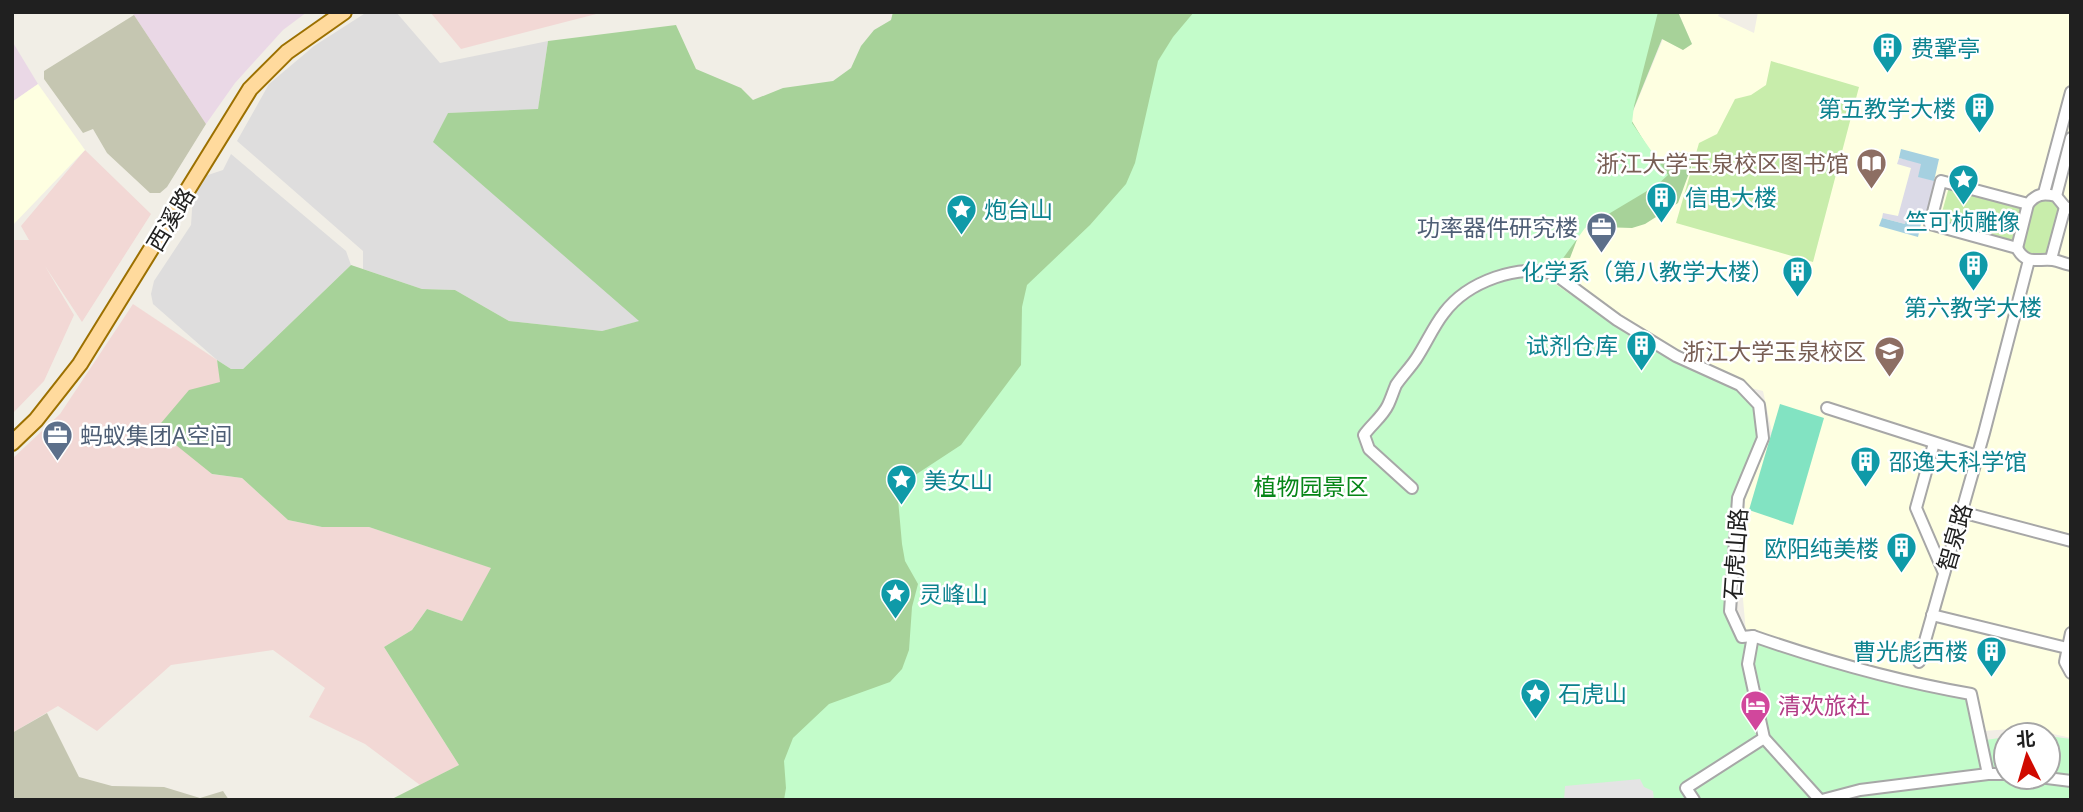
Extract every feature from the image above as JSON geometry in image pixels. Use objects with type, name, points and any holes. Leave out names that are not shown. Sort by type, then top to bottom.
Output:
[{"type":"main road","name":"西溪路","points":[[12,431],[44,401],[72,364],[209,138],[244,86],[282,48],[332,12]]},
{"type":"main road","name":"西溪路","points":[[12,443],[51,402],[80,364],[250,89],[287,52],[344,12]]},
{"type":"street","points":[[2050,194],[2071,92]]},
{"type":"street","points":[[2050,194],[2071,138]]},
{"type":"street","points":[[2017,248],[1930,224],[1941,181],[2028,204]]},
{"type":"street","points":[[2051,259],[2068,208],[2050,194],[2034,196],[2028,204],[2017,248],[2020,254],[2031,261],[2051,259],[2071,265]]},
{"type":"street","name":"智泉路","points":[[1919,662],[2031,261]]},
{"type":"street","name":"石虎山路","points":[[1412,488],[1369,449],[1364,435],[1387,408],[1396,385],[1416,359],[1445,311],[1465,293],[1486,281],[1529,271],[1545,271],[1556,275],[1617,320],[1676,356],[1740,385],[1759,405],[1763,438],[1738,498],[1730,611],[1742,637],[1753,636],[1819,659],[1913,684],[1970,694],[1988,775]]},
{"type":"street","points":[[1827,408],[1977,456]]},
{"type":"street","points":[[1934,443],[1916,508],[1944,573]]},
{"type":"street","points":[[1961,512],[2071,541]]},
{"type":"street","points":[[1932,615],[2067,648]]},
{"type":"street","points":[[2071,633],[2065,662],[2071,673]]},
{"type":"street","points":[[1753,636],[1748,664],[1764,738],[1821,800],[1860,790],[1992,775]]},
{"type":"street","points":[[1694,800],[1686,788],[1764,738]]},
{"type":"shaded area","points":[[132,12],[307,12],[283,30],[235,83],[206,124]]},
{"type":"shaded area","points":[[367,12],[396,12],[440,63],[548,41],[538,110],[448,113],[434,142],[640,321],[602,331],[509,321],[455,290],[422,289],[363,269],[363,251],[237,141],[269,84],[314,46]]},
{"type":"shaded area","points":[[430,12],[604,12],[461,49]]},
{"type":"shaded area","name":"浙江大学玉泉校区","points":[[1678,12],[1720,12],[1718,16],[1754,33],[1758,12],[2071,12],[2071,738],[2062,736],[2062,721],[1992,721],[1992,730],[1983,731],[1910,680],[1746,633],[1743,599],[1745,500],[1772,433],[1763,391],[1677,370],[1547,279],[1577,217],[1656,161],[1630,119],[1663,39],[1683,50],[1692,44]]},
{"type":"shaded area","points":[[134,15],[206,124],[167,187],[160,193],[150,193],[107,153],[93,129],[83,133],[44,79],[44,71]]},
{"type":"shaded area","points":[[12,41],[38,84],[12,102]]},
{"type":"shaded area","points":[[38,84],[85,150],[12,226],[12,102]]},
{"type":"shaded area","points":[[85,150],[151,214],[82,322],[45,266],[74,315],[44,381],[12,414],[12,240],[29,240],[21,226]]},
{"type":"shaded area","points":[[231,154],[346,251],[351,265],[243,369],[231,369],[217,360],[153,304],[151,294],[154,281],[191,225],[193,195],[205,176],[223,170]]},
{"type":"shaded area","points":[[1899,158],[1922,163],[1934,181],[1940,183],[1932,218],[1908,211],[1905,224],[1882,218],[1883,213],[1898,216],[1911,168],[1897,164]]},
{"type":"shaded area","name":"蚂蚁集团A空间","points":[[133,304],[217,360],[221,382],[211,474],[242,478],[288,520],[322,527],[369,527],[492,568],[462,621],[427,609],[412,630],[384,647],[459,765],[420,785],[365,744],[309,717],[325,688],[273,650],[171,665],[97,731],[58,706],[12,733],[12,459],[60,414]]},
{"type":"shaded area","points":[[47,713],[79,777],[112,786],[164,787],[200,798],[223,791],[229,800],[12,800],[12,733]]},
{"type":"shaded area","points":[[1640,779],[1644,787],[1653,791],[1654,800],[1564,800],[1565,786]]},
{"type":"green space","points":[[893,12],[1678,12],[1692,44],[1683,50],[1662,39],[1630,118],[1656,161],[1678,152],[1696,154],[1678,203],[1645,224],[1632,228],[1601,227],[1577,218],[1578,237],[1570,258],[1531,257],[1564,800],[390,800],[459,765],[384,647],[412,630],[427,609],[462,621],[491,568],[369,527],[322,527],[288,520],[242,478],[212,474],[156,429],[189,390],[220,382],[217,360],[231,369],[243,369],[351,265],[422,289],[455,290],[509,321],[602,331],[639,321],[433,142],[448,113],[538,109],[548,41],[676,25],[696,69],[741,88],[753,100],[783,88],[833,81],[851,68],[861,46],[874,30],[891,20]]},
{"type":"green space","name":"植物园景区","points":[[1194,12],[1658,12],[1632,123],[1668,175],[1657,185],[1585,228],[1548,279],[1641,343],[1670,359],[1738,384],[1765,424],[1741,479],[1733,570],[1738,627],[1745,633],[1878,673],[1969,689],[1979,741],[1992,739],[1992,791],[2062,791],[2062,738],[2071,739],[2071,800],[784,800],[784,761],[793,738],[829,704],[890,682],[902,669],[909,650],[912,607],[918,584],[905,561],[898,499],[906,481],[961,445],[1021,365],[1022,307],[1027,285],[1090,225],[1126,184],[1135,163],[1158,61],[1173,37]]},
{"type":"green space","points":[[1771,61],[1859,87],[1813,262],[1676,223],[1699,143],[1717,134],[1735,99],[1751,95],[1766,85]]},
{"type":"green space","points":[[1949,187],[2023,207],[2014,243],[1939,223]]},
{"type":"green space","points":[[2035,199],[2054,199],[2062,208],[2050,257],[2027,257],[2021,247],[2031,205]]},
{"type":"green space","points":[[1780,404],[1824,418],[1793,525],[1749,510]]},
{"type":"water","points":[[1901,149],[1939,159],[1934,181],[1918,177],[1921,164],[1899,158]]},
{"type":"water","points":[[1908,211],[1923,215],[1918,237],[1879,226],[1882,218],[1905,224]]},
{"type":"place","name":"费鞏亭","points":[[1888,75]]},
{"type":"place","name":"第五教学大楼","points":[[1979,135]]},
{"type":"place","name":"浙江大学玉泉校区图书馆","points":[[1872,190]]},
{"type":"place","name":"竺可桢雕像","points":[[1963,207]]},
{"type":"place","name":"信电大楼","points":[[1662,224]]},
{"type":"place","name":"炮台山","points":[[961,236]]},
{"type":"place","name":"功率器件研究楼","points":[[1601,254]]},
{"type":"place","name":"第六教学大楼","points":[[1973,293]]},
{"type":"place","name":"化学系（第八教学大楼）","points":[[1797,298]]},
{"type":"place","name":"试剂仓库","points":[[1641,372]]},
{"type":"place","name":"浙江大学玉泉校区","points":[[1889,378]]},
{"type":"place","name":"蚂蚁集团A空间","points":[[57,462]]},
{"type":"place","name":"邵逸夫科学馆","points":[[1866,488]]},
{"type":"place","name":"美女山","points":[[901,507]]},
{"type":"place","name":"欧阳纯美楼","points":[[1902,575]]},
{"type":"place","name":"灵峰山","points":[[896,621]]},
{"type":"place","name":"曹光彪西楼","points":[[1991,678]]},
{"type":"place","name":"石虎山","points":[[1535,720]]},
{"type":"place","name":"清欢旅社","points":[[1755,732]]}]
